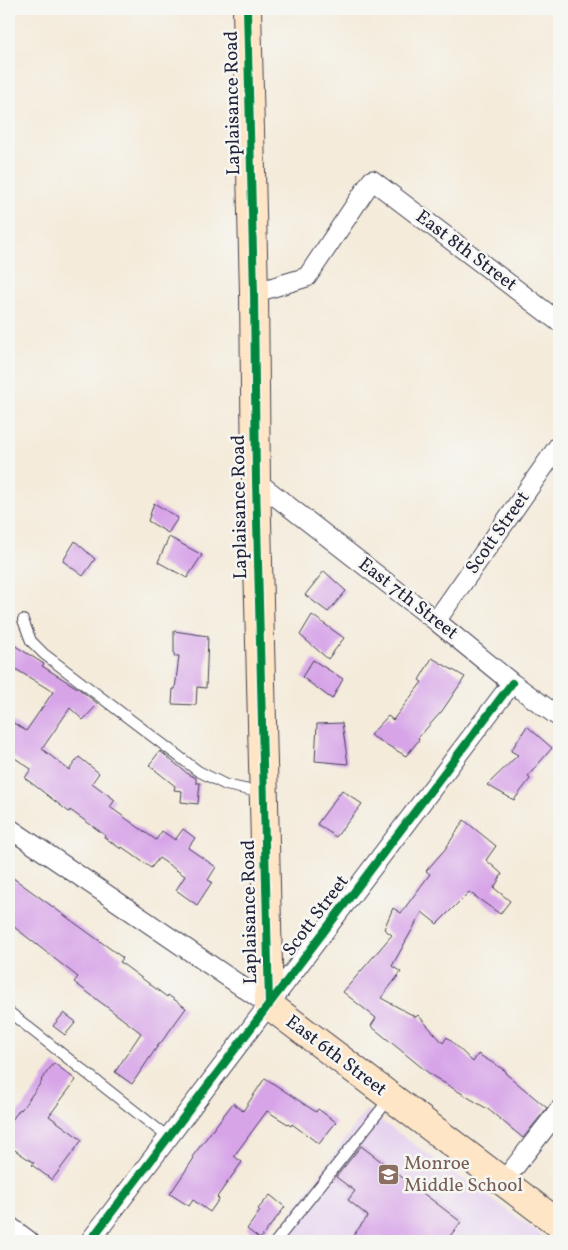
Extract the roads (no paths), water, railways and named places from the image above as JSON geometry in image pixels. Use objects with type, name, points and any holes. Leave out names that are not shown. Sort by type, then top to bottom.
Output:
[{"type":"street","name":"Laplaisance Road","points":[[246,9],[269,1005]]},
{"type":"street","name":"East 8th Street","points":[[254,293],[306,277],[372,180],[559,322]]},
{"type":"street","name":"Scott Street","points":[[436,621],[559,445]]},
{"type":"street","name":"East 7th Street","points":[[256,482],[436,621],[512,683],[559,717]]},
{"type":"street","name":"Scott Street","points":[[90,1241],[512,683]]},
{"type":"street","name":"East 6th Street","points":[[9,828],[269,1005],[559,1224]]},
{"type":"street","points":[[503,1182],[559,1110]]},
{"type":"street","points":[[9,1226],[30,1241]]},
{"type":"lane","points":[[23,620],[31,641],[44,654],[190,765],[226,786],[264,794]]},
{"type":"lane","points":[[9,1012],[169,1138]]},
{"type":"lane","points":[[276,1241],[390,1097]]},
{"type":"place","name":"Monroe Middle School","points":[[388,1175]]}]
